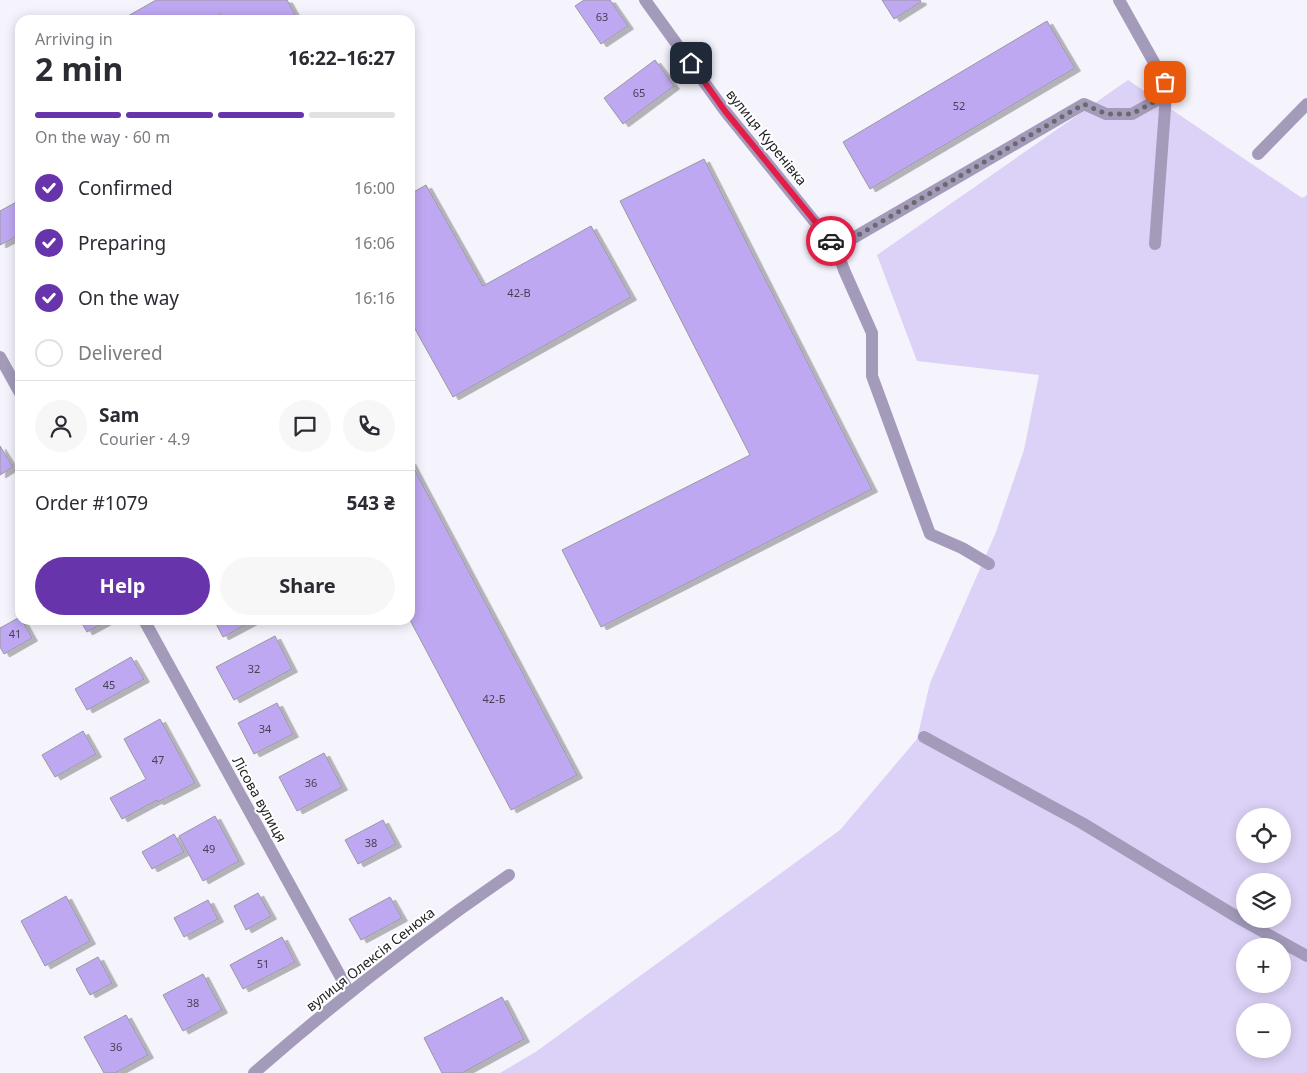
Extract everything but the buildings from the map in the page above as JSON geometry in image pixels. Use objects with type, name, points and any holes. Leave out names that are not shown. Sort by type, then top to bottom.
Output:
[{"type":"street","name":"вулиця Куренівка","points":[[645,0],[725,111],[836,248],[872,333],[872,376],[930,534],[962,548],[989,564]]},
{"type":"street","points":[[1119,0],[1165,82],[1166,95],[1155,244]]},
{"type":"street","points":[[836,248],[1084,104],[1106,114],[1132,114],[1166,95]]},
{"type":"street","points":[[1258,154],[1307,104]]},
{"type":"street","points":[[0,357],[15,384]]},
{"type":"street","name":"Лісова вулиця","points":[[147,625],[349,992]]},
{"type":"street","points":[[924,737],[1082,823],[1242,920],[1307,956]]},
{"type":"street","name":"вулиця Олексія Сенюка","points":[[254,1073],[349,992],[509,874]]},
{"type":"shaded area","points":[[1128,80],[1302,198],[1307,195],[1307,1073],[500,1073],[537,1051],[840,830],[917,739],[930,683],[996,532],[1024,450],[1039,375],[917,361],[877,255]]},
{"type":"way so far","points":[[831,241],[836,248],[1084,104],[1106,114],[1132,114],[1166,95],[1165,82]]},
{"type":"route","points":[[691,63],[725,111],[831,241]]}]
